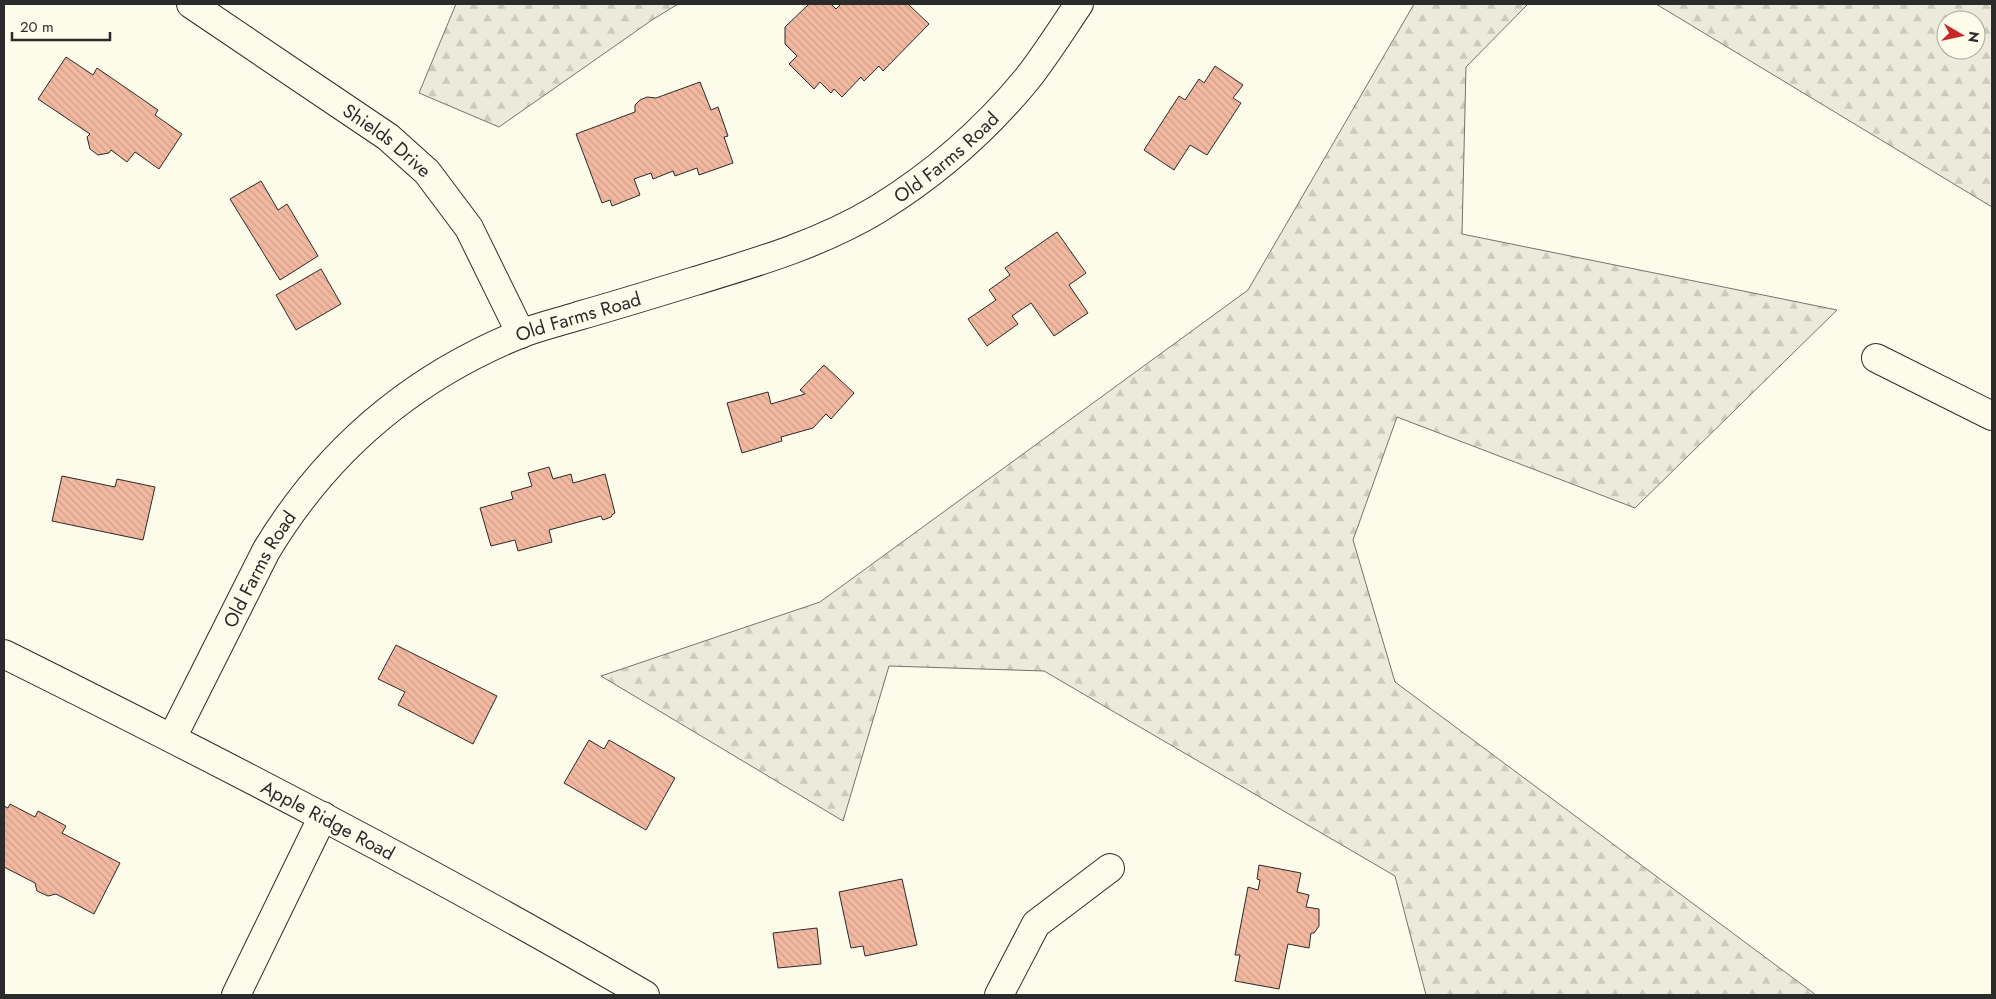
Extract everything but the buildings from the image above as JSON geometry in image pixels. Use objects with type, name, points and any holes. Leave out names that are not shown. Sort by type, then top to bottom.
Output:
[{"type":"street","name":"Shields Drive","points":[[191,4],[388,137],[427,172],[469,228],[521,334]]},
{"type":"street","name":"Old Farms Road","points":[[172,738],[280,526],[317,478],[360,433],[407,395],[459,362],[521,334],[755,263],[818,240],[878,209],[932,172],[983,128],[1028,78],[1079,4]]},
{"type":"street","points":[[1876,358],[1992,416]]},
{"type":"street","name":"Apple Ridge Road","points":[[4,654],[322,816],[559,945],[645,995]]},
{"type":"street","points":[[236,995],[322,816]]},
{"type":"street","points":[[999,995],[1036,924],[1110,868]]},
{"type":"green space","points":[[456,4],[678,4],[652,20],[499,127],[419,93]]},
{"type":"green space","points":[[1414,4],[1528,4],[1466,67],[1462,234],[1837,310],[1635,508],[1397,417],[1353,540],[1395,682],[1816,995],[1426,995],[1395,876],[1044,671],[889,666],[843,821],[601,676],[820,602],[1248,290]]},
{"type":"green space","points":[[1656,4],[1992,4],[1992,207]]}]
